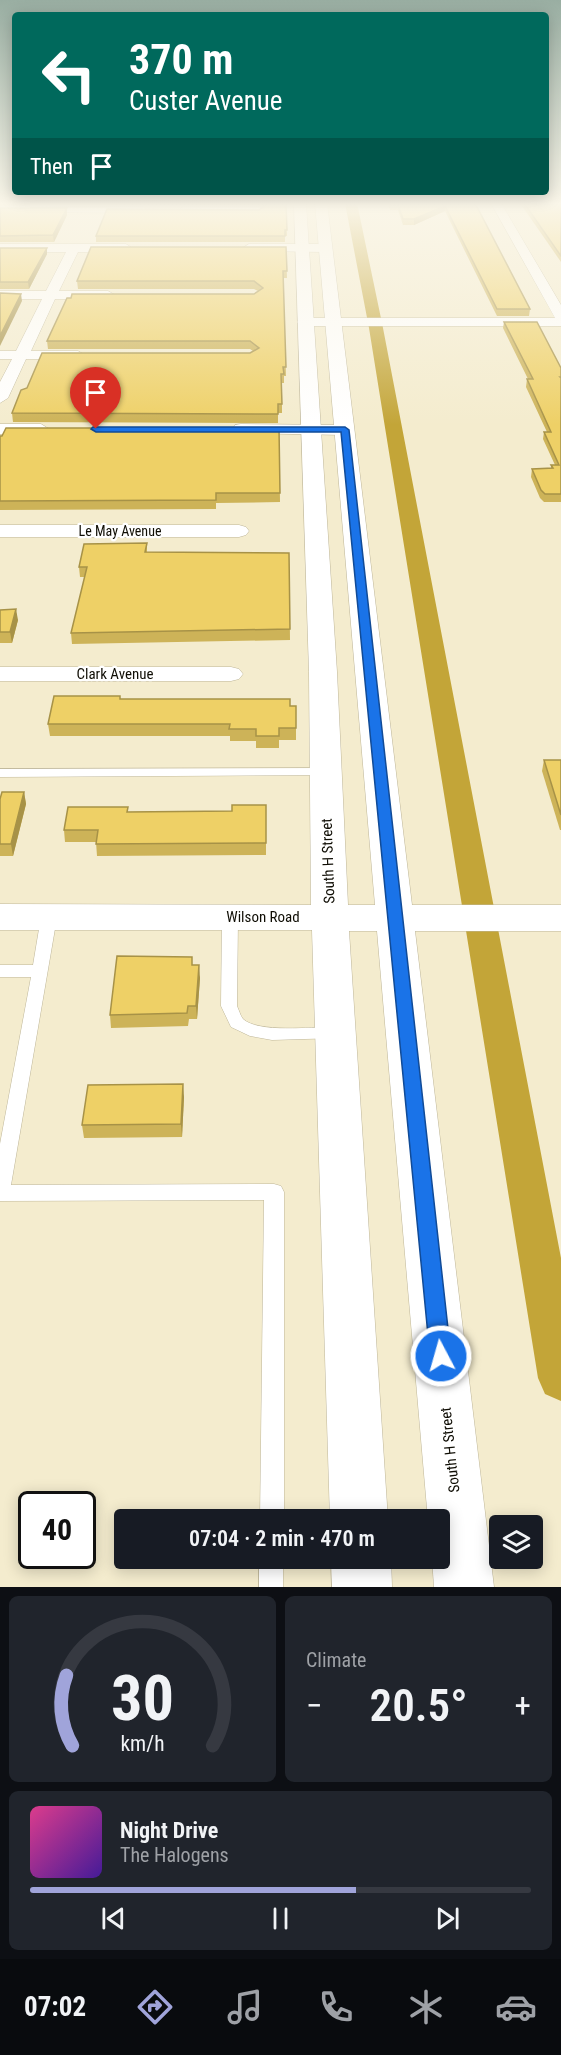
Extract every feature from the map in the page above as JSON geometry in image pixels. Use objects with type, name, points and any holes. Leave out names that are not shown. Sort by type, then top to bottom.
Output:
[{"type":"street","points":[[0,398],[60,277]]},
{"type":"street","name":"South H Street","points":[[309,277],[304,322],[311,429],[330,917],[358,1509]]},
{"type":"street","name":"South H Street","points":[[321,277],[333,322],[345,430],[464,1587]]},
{"type":"street","points":[[304,322],[561,319],[537,277]]},
{"type":"street","points":[[0,295],[122,295]]},
{"type":"street","points":[[0,355],[90,355]]},
{"type":"street","points":[[0,429],[60,429]]},
{"type":"street","points":[[227,429],[345,430]]},
{"type":"street","name":"Le May Avenue","points":[[0,531],[239,531]]},
{"type":"street","name":"Clark Avenue","points":[[0,674],[231,674]]},
{"type":"street","name":"Wilson Road","points":[[0,917],[561,918]]},
{"type":"street","points":[[361,1569],[362,1587]]},
{"type":"lane","points":[[0,773],[326,772]]},
{"type":"lane","points":[[49,917],[0,1192],[274,1192],[272,1509]]},
{"type":"lane","points":[[230,917],[229,1006],[234,1020],[247,1028],[269,1033],[336,1033]]},
{"type":"lane","points":[[0,970],[40,971]]},
{"type":"lane","points":[[271,1587],[272,1569]]},
{"type":"building","points":[[0,277],[31,277],[28,282],[0,282]]},
{"type":"building","points":[[79,277],[283,277],[286,367],[283,367],[284,374],[281,374],[282,404],[278,404],[278,414],[12,413],[21,390],[27,388],[42,353],[250,353],[259,348],[250,341],[47,341],[67,298],[71,298],[72,294],[254,294],[263,288],[254,281],[77,281]]},
{"type":"building","points":[[481,277],[513,277],[530,309],[497,309]]},
{"type":"building","points":[[0,293],[21,294],[0,336]]},
{"type":"building","points":[[504,322],[537,322],[561,368],[561,494],[545,494],[532,469],[553,468],[551,465],[559,465],[544,432],[551,432],[527,379],[533,379]]},
{"type":"building","points":[[6,428],[279,428],[280,493],[216,493],[216,500],[0,501],[0,436]]},
{"type":"building","points":[[147,543],[145,552],[289,553],[290,629],[71,633],[87,567],[79,567],[84,544]]},
{"type":"building","points":[[16,609],[10,632],[0,632],[0,610]]},
{"type":"building","points":[[54,696],[120,696],[120,699],[290,699],[290,706],[296,706],[296,728],[279,728],[279,736],[256,736],[256,729],[229,729],[230,724],[48,724]]},
{"type":"building","points":[[544,760],[561,760],[561,815]]},
{"type":"building","points":[[2,792],[24,792],[11,844],[0,844]]},
{"type":"building","points":[[232,805],[266,805],[266,843],[96,844],[98,830],[64,830],[68,807],[128,807],[127,812],[232,811]]},
{"type":"building","points":[[117,956],[192,957],[192,965],[199,965],[196,1006],[188,1006],[187,1013],[110,1015]]},
{"type":"building","points":[[183,1084],[181,1124],[82,1125],[88,1085]]},
{"type":"waterway","points":[[366,277],[561,1378]]},
{"type":"route","points":[[96,429],[345,430],[441,1356]]}]
